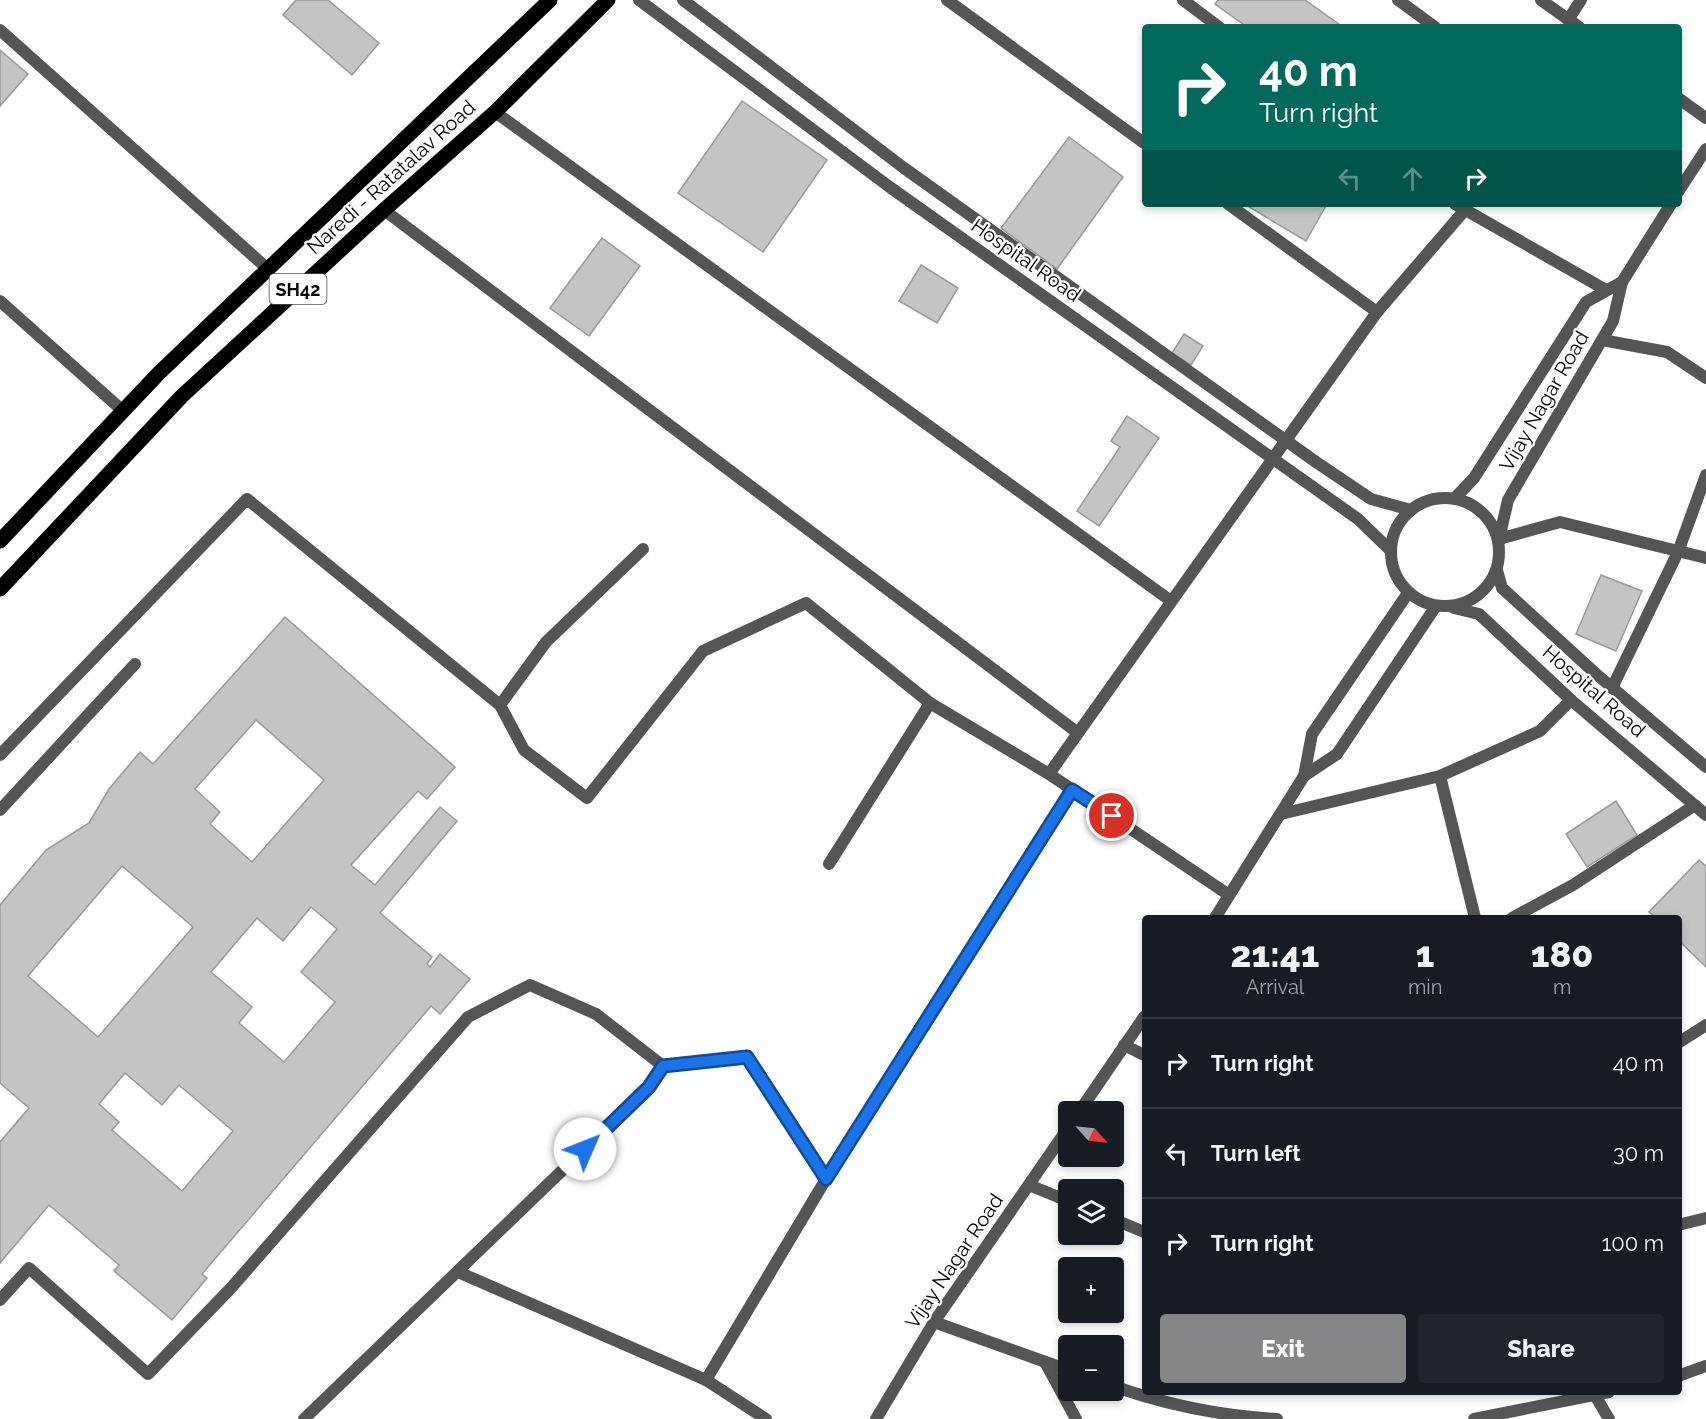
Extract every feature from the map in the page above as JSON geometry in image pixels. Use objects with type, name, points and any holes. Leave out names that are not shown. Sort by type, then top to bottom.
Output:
[{"type":"main road","name":"Naredi - Ratatalav Road","points":[[0,541],[159,373],[550,0]]},
{"type":"main road","name":"Naredi - Ratatalav Road","points":[[0,589],[182,396],[384,210],[495,112],[608,0]]},
{"type":"street","name":"Hospital Road","points":[[639,0],[891,188],[1358,519],[1391,551]]},
{"type":"street","name":"Hospital Road","points":[[683,0],[904,168],[1286,440],[1371,499],[1411,510]]},
{"type":"street","points":[[947,0],[1142,142]]},
{"type":"street","points":[[1183,0],[1215,24]]},
{"type":"street","points":[[1398,0],[1431,24]]},
{"type":"street","points":[[1541,0],[1573,23],[1581,0]]},
{"type":"street","points":[[0,30],[269,270]]},
{"type":"street","points":[[1682,101],[1706,118]]},
{"type":"street","points":[[495,112],[1171,601]]},
{"type":"street","points":[[1682,186],[1706,149]]},
{"type":"street","points":[[1232,207],[1377,312]]},
{"type":"street","points":[[1049,774],[1377,312],[1460,207],[1606,290]]},
{"type":"street","name":"Vijay Nagar Road","points":[[1499,539],[1508,500],[1613,321],[1622,282],[1669,207]]},
{"type":"street","points":[[384,210],[1078,733]]},
{"type":"street","name":"Vijay Nagar Road","points":[[1455,498],[1474,478],[1587,302],[1622,282]]},
{"type":"street","points":[[0,301],[123,411]]},
{"type":"street","points":[[1602,340],[1667,352],[1706,378]]},
{"type":"street","points":[[1612,688],[1678,552],[1706,475]]},
{"type":"street","points":[[1455,498],[1470,503],[1483,512],[1499,539],[1500,554],[1497,570],[1490,584],[1479,595],[1466,603],[1451,607],[1421,602],[1408,593],[1393,567],[1391,551],[1393,536],[1401,521],[1411,510],[1432,500],[1455,498]]},
{"type":"street","points":[[0,755],[247,499],[500,705],[524,750],[587,798],[703,651],[806,603],[930,703],[1049,774],[1229,895]]},
{"type":"street","points":[[1499,539],[1560,522],[1706,558]]},
{"type":"street","points":[[500,705],[546,642],[643,549]]},
{"type":"street","name":"Hospital Road","points":[[1497,570],[1502,588],[1612,688],[1706,767]]},
{"type":"street","points":[[1217,915],[1304,776],[1312,734],[1408,593]]},
{"type":"street","points":[[1304,776],[1337,754],[1436,606]]},
{"type":"street","name":"Hospital Road","points":[[1451,607],[1479,614],[1571,700],[1706,815]]},
{"type":"street","points":[[0,810],[135,664]]},
{"type":"street","points":[[1281,814],[1440,776],[1540,731],[1571,700]]},
{"type":"street","points":[[829,864],[930,703]]},
{"type":"street","points":[[1440,776],[1474,915]]},
{"type":"street","points":[[706,1380],[826,1179],[1072,790]]},
{"type":"street","points":[[1518,915],[1573,885],[1695,804]]},
{"type":"street","points":[[0,1300],[29,1268],[148,1374],[231,1288],[468,1017],[530,985],[596,1014],[663,1066],[747,1057],[826,1179]]},
{"type":"street","points":[[1086,1101],[1142,1020]]},
{"type":"street","points":[[1682,1041],[1706,1025]]},
{"type":"street","points":[[1124,1045],[1142,1054]]},
{"type":"street","points":[[304,1419],[649,1087],[663,1066]]},
{"type":"street","name":"Vijay Nagar Road","points":[[876,1419],[934,1322],[1058,1143]]},
{"type":"street","points":[[1029,1185],[1058,1197]]},
{"type":"street","points":[[1682,1224],[1706,1218]]},
{"type":"street","points":[[1124,1224],[1142,1231]]},
{"type":"street","points":[[458,1272],[706,1380],[766,1419]]},
{"type":"street","points":[[934,1322],[1058,1367]]},
{"type":"street","points":[[1045,1362],[1076,1419]]},
{"type":"street","points":[[1682,1375],[1706,1366]]},
{"type":"street","points":[[1124,1390],[1148,1398],[1256,1418],[1277,1419]]},
{"type":"street","points":[[1474,1419],[1589,1395]]},
{"type":"street","points":[[1595,1395],[1609,1419]]},
{"type":"building","points":[[296,0],[328,0],[379,43],[352,75],[283,15]]},
{"type":"building","points":[[1218,0],[1305,0],[1339,24],[1243,24],[1215,4]]},
{"type":"building","points":[[0,50],[28,74],[0,106]]},
{"type":"building","points":[[742,101],[827,160],[763,252],[678,193]]},
{"type":"building","points":[[1069,137],[1123,177],[1057,269],[1001,228]]},
{"type":"building","points":[[1249,207],[1325,207],[1306,241]]},
{"type":"building","points":[[602,238],[640,266],[589,336],[550,308]]},
{"type":"building","points":[[921,265],[958,288],[937,323],[899,301]]},
{"type":"building","points":[[1184,334],[1203,346],[1191,365],[1172,353]]},
{"type":"building","points":[[1127,416],[1159,438],[1099,526],[1077,511],[1120,447],[1111,441]]},
{"type":"building","points":[[1601,575],[1642,591],[1616,651],[1576,634]]},
{"type":"building","points":[[285,617],[455,767],[427,799],[418,791],[351,865],[375,885],[440,807],[457,821],[380,913],[432,957],[427,964],[430,967],[440,954],[470,979],[440,1014],[431,1006],[202,1274],[207,1278],[172,1320],[114,1271],[119,1265],[49,1205],[0,1263],[0,1142],[29,1108],[0,1083],[0,905],[46,850],[89,823],[109,789],[140,752],[153,764]],"holes":[[[256,720],[324,780],[252,862],[210,824],[220,812],[195,789]],[[122,866],[193,927],[98,1037],[28,976]],[[311,907],[337,929],[301,972],[335,1002],[284,1062],[239,1023],[252,1007],[211,972],[257,918],[283,941]],[[125,1073],[162,1105],[179,1085],[233,1131],[182,1191],[112,1130],[119,1122],[99,1104]]]},
{"type":"building","points":[[1616,801],[1637,835],[1587,867],[1566,834]]},
{"type":"building","points":[[1699,860],[1706,866],[1706,967],[1682,944],[1682,915],[1652,915],[1649,912]]},
{"type":"route","points":[[585,1149],[649,1087],[663,1066],[747,1057],[826,1179],[1072,790],[1112,816]]}]
